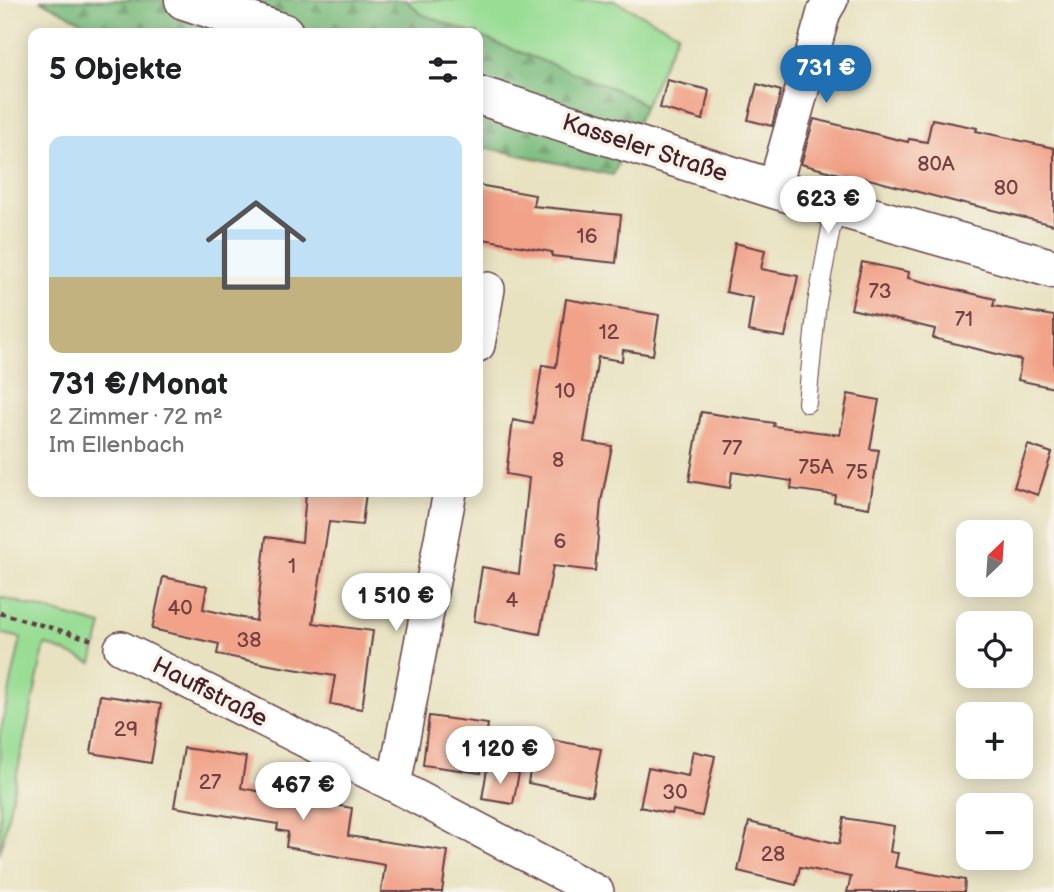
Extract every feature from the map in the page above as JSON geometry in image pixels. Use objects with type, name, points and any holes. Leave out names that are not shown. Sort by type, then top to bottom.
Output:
[{"type":"street","points":[[184,0],[269,28]]},
{"type":"street","points":[[774,189],[824,12],[831,0]]},
{"type":"street","name":"Kasseler Straße","points":[[483,97],[774,189],[1054,269]]},
{"type":"street","points":[[483,317],[488,289]]},
{"type":"street","points":[[394,785],[449,497]]},
{"type":"street","name":"Hauffstraße","points":[[121,648],[394,785],[597,892]]},
{"type":"lane","points":[[807,403],[817,303],[835,207]]},
{"type":"path","points":[[0,613],[121,648]]},
{"type":"green space","points":[[40,0],[406,0],[421,14],[458,28],[90,28]]},
{"type":"green space","points":[[406,0],[613,0],[678,33],[645,105],[615,89],[483,38],[483,28],[458,28],[421,14]]},
{"type":"green space","points":[[483,38],[615,89],[645,105],[613,175],[483,147]]},
{"type":"green space","points":[[0,597],[102,625],[92,663],[45,644],[0,853],[0,734],[21,638],[0,633]]},
{"type":"building","points":[[667,80],[709,90],[703,120],[660,108]]},
{"type":"building","points":[[757,84],[781,91],[772,126],[748,120]]},
{"type":"building","points":[[814,119],[908,142],[909,139],[927,142],[932,119],[1054,148],[1054,225],[801,164]]},
{"type":"building","points":[[483,186],[535,195],[533,206],[621,215],[616,263],[552,256],[552,252],[483,239]]},
{"type":"building","points":[[735,243],[765,250],[761,269],[798,276],[785,337],[748,331],[753,298],[726,292]]},
{"type":"building","points":[[862,262],[909,272],[908,278],[995,299],[993,306],[1054,316],[1054,388],[1018,380],[1021,360],[933,338],[935,329],[851,309]]},
{"type":"building","points":[[566,299],[659,315],[653,355],[623,350],[622,361],[598,357],[584,442],[612,446],[601,502],[595,571],[553,566],[540,634],[474,621],[482,567],[519,574],[529,478],[506,474],[513,420],[533,424],[542,365],[556,367]]},
{"type":"building","points":[[848,394],[879,400],[870,449],[879,450],[869,508],[834,502],[835,495],[791,489],[792,481],[732,472],[730,488],[689,481],[701,412],[840,435]]},
{"type":"building","points":[[1028,445],[1052,453],[1038,495],[1014,487]]},
{"type":"building","points":[[306,497],[365,497],[362,525],[329,522],[313,623],[373,631],[362,709],[330,704],[335,676],[217,654],[219,644],[152,629],[163,577],[207,586],[203,609],[256,621],[266,537],[302,542]]},
{"type":"building","points":[[100,695],[161,704],[151,763],[91,753]]},
{"type":"building","points":[[429,716],[488,724],[481,773],[423,765]]},
{"type":"building","points":[[536,737],[601,749],[592,796],[528,783]]},
{"type":"building","points":[[184,748],[246,757],[241,788],[352,808],[348,836],[448,851],[442,892],[381,892],[385,865],[286,847],[288,832],[277,830],[278,824],[174,807]]},
{"type":"building","points":[[693,751],[715,756],[702,816],[673,810],[672,814],[640,807],[648,768],[688,776]]},
{"type":"building","points":[[487,769],[519,773],[513,804],[482,799]]},
{"type":"building","points":[[844,818],[894,826],[890,852],[898,853],[895,867],[965,880],[964,892],[847,892],[851,877],[800,867],[796,885],[738,871],[749,822],[839,844]]}]
